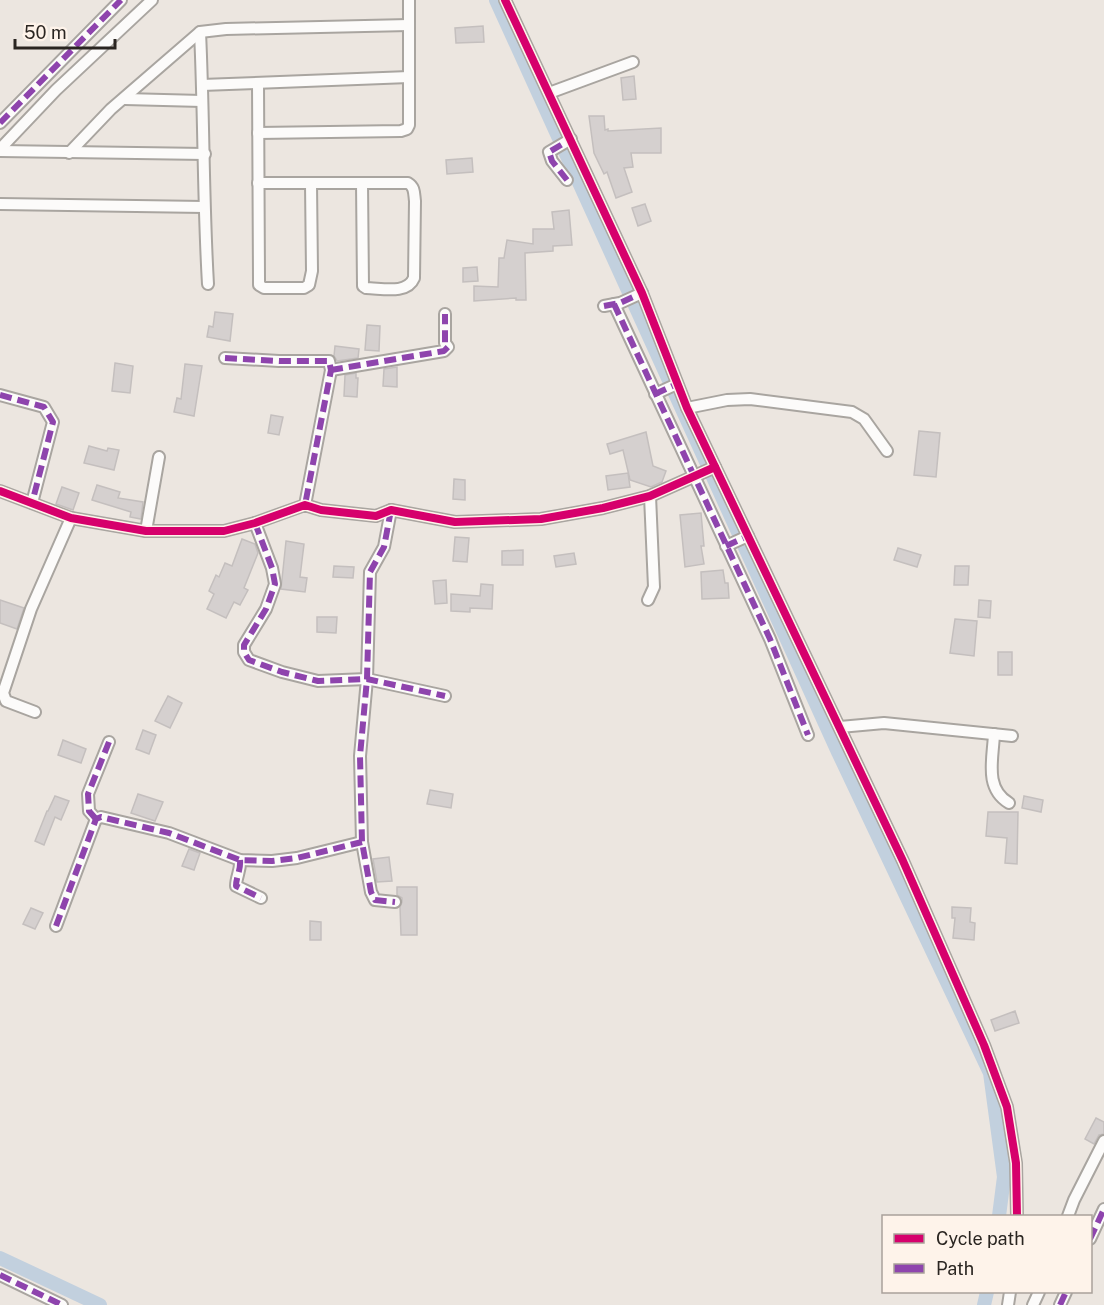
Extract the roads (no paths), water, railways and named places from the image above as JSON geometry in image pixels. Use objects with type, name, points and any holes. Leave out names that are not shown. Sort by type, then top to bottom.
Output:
[{"type":"street","points":[[0,123],[121,0]]},
{"type":"street","points":[[0,150],[56,90],[152,0]]},
{"type":"street","points":[[258,133],[401,131],[406,129],[409,125],[409,0]]},
{"type":"street","points":[[506,0],[638,295],[675,385],[903,861],[984,1045],[1004,1097],[1016,1162],[1017,1215]]},
{"type":"street","points":[[69,153],[111,109],[200,32],[226,29],[409,25]]},
{"type":"street","points":[[200,32],[208,284]]},
{"type":"street","points":[[549,93],[633,62]]},
{"type":"street","points":[[202,85],[410,77]]},
{"type":"street","points":[[258,83],[259,285],[275,289],[304,288],[309,285],[312,271],[311,184]]},
{"type":"street","points":[[125,99],[202,100]]},
{"type":"street","points":[[567,180],[549,155],[550,149],[569,140]]},
{"type":"street","points":[[0,150],[205,154]]},
{"type":"street","points":[[258,183],[311,184],[363,183],[408,183],[414,190],[414,278],[409,287],[402,289],[363,286],[363,183]]},
{"type":"street","points":[[0,204],[204,207]]},
{"type":"street","points":[[638,295],[613,304],[657,393],[770,639],[808,735]]},
{"type":"street","points":[[331,370],[444,351],[447,347],[445,314]]},
{"type":"street","points":[[225,358],[329,361],[331,370],[305,505]]},
{"type":"street","points":[[657,393],[675,385]]},
{"type":"street","points":[[0,395],[44,407],[53,422],[32,503]]},
{"type":"street","points":[[687,408],[726,400],[750,399],[852,412],[864,419],[887,451]]},
{"type":"street","points":[[146,531],[159,457]]},
{"type":"street","points":[[0,491],[71,518],[146,531],[224,531],[255,523],[305,505],[321,510],[376,516],[391,510],[455,522],[541,519],[603,508],[650,496],[714,468]]},
{"type":"street","points":[[648,600],[654,587],[650,496]]},
{"type":"street","points":[[391,510],[384,547],[370,572],[367,679],[360,756],[362,842],[372,897],[375,900],[395,902]]},
{"type":"street","points":[[35,711],[6,701],[3,693],[31,609],[71,518]]},
{"type":"street","points":[[255,523],[272,567],[275,584],[266,609],[244,645],[244,652],[249,660],[282,672],[318,681],[367,679],[445,696]]},
{"type":"street","points":[[727,545],[747,537]]},
{"type":"street","points":[[840,727],[884,723],[1012,736]]},
{"type":"street","points":[[994,734],[992,778],[995,790],[1009,803]]},
{"type":"street","points":[[96,819],[89,811],[88,794],[109,742]]},
{"type":"street","points":[[96,819],[107,818],[168,833],[240,860],[289,859],[362,842]]},
{"type":"street","points":[[56,926],[96,819]]},
{"type":"street","points":[[240,860],[241,869],[236,886],[261,898]]},
{"type":"street","points":[[1068,1215],[1104,1141]]},
{"type":"street","points":[[1092,1235],[1104,1209]]},
{"type":"street","points":[[0,1275],[62,1305]]},
{"type":"waterway","points":[[496,0],[838,752],[990,1073],[1004,1177],[999,1215]]},
{"type":"waterway","points":[[0,1258],[100,1305]]},
{"type":"waterway","points":[[984,1305],[987,1293]]}]
